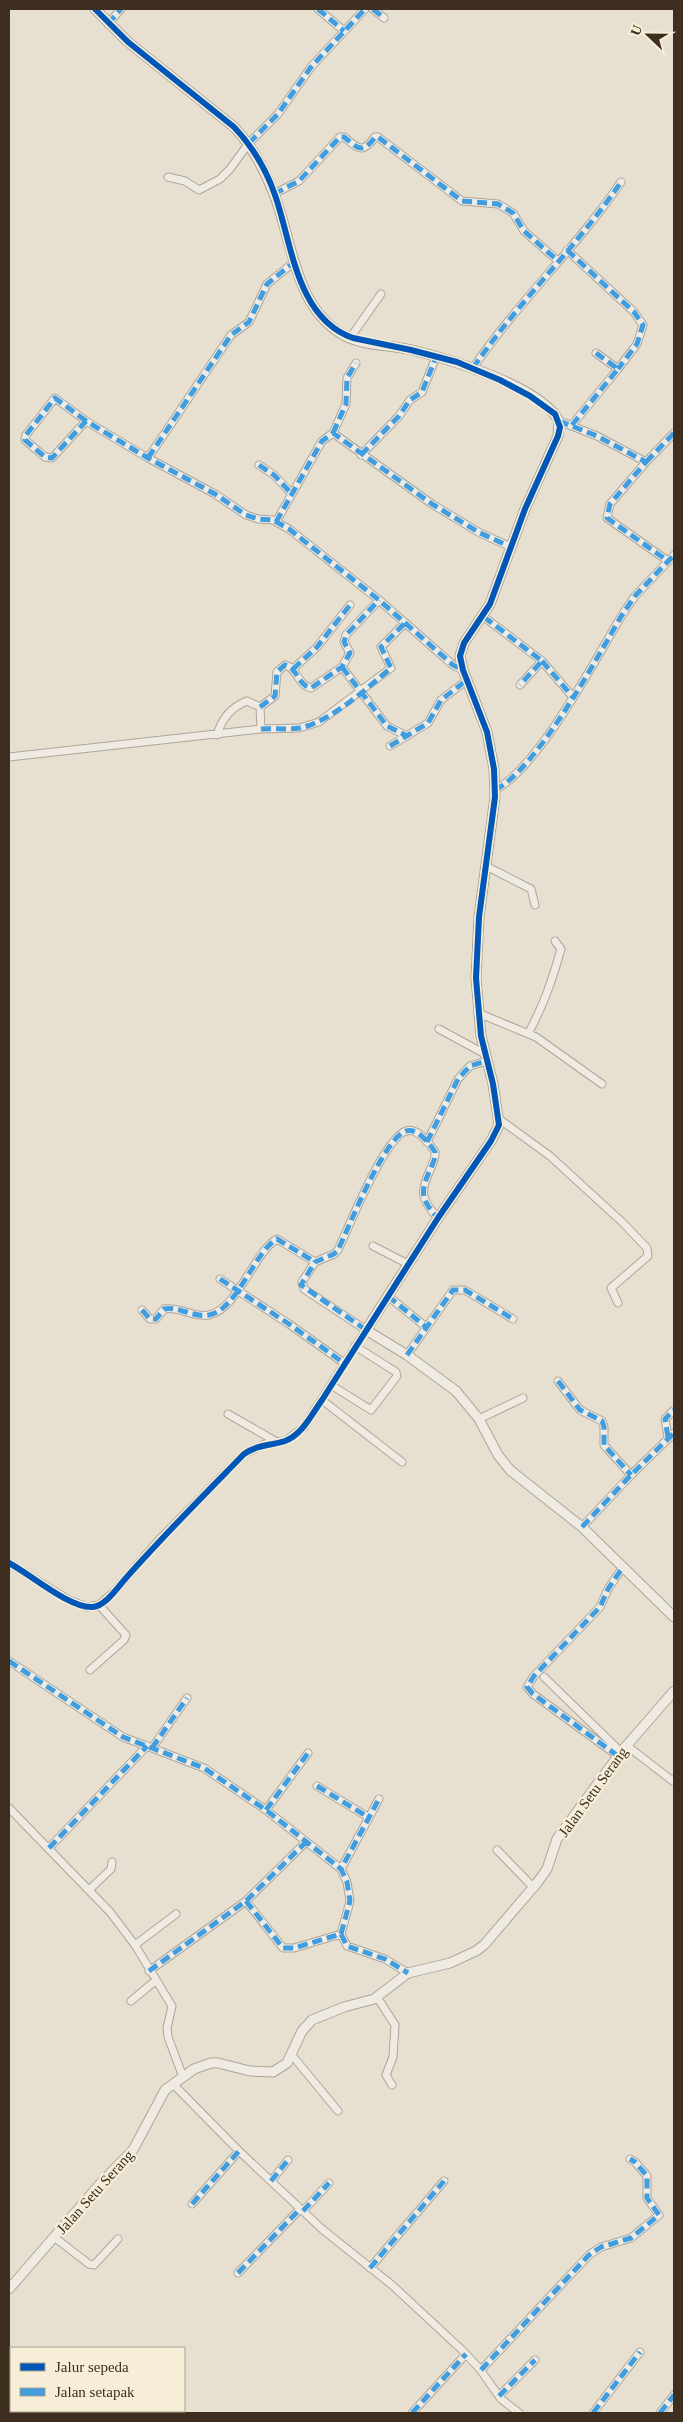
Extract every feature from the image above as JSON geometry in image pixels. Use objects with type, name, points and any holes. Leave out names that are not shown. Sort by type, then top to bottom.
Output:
[{"type":"street","points":[[95,9],[108,24],[234,127],[249,143],[260,160],[274,194],[293,263],[315,307],[331,325],[350,338],[411,350],[473,368],[548,407],[559,421],[572,425],[646,462]]},
{"type":"street","points":[[108,24],[121,9]]},
{"type":"street","points":[[318,9],[344,32]]},
{"type":"street","points":[[168,177],[186,181],[199,190],[220,179],[249,143],[278,114],[311,67],[365,9]]},
{"type":"street","points":[[373,9],[384,18]]},
{"type":"street","points":[[274,194],[299,181],[340,137],[344,137],[351,144],[362,149],[378,137],[462,201],[498,204],[513,213],[524,231],[558,261]]},
{"type":"street","points":[[473,368],[558,261],[604,207],[621,182]]},
{"type":"street","points":[[567,250],[634,312],[643,325],[637,344],[572,425]]},
{"type":"street","points":[[148,458],[230,335],[246,326],[252,319],[263,288],[293,263]]},
{"type":"street","points":[[350,338],[381,294]]},
{"type":"street","points":[[596,353],[618,370]]},
{"type":"street","points":[[361,455],[399,416],[410,400],[422,392],[436,357]]},
{"type":"street","points":[[276,522],[322,441],[333,433],[346,404],[347,378],[356,363]]},
{"type":"street","points":[[86,421],[52,458],[45,457],[25,440],[26,435],[55,398],[86,421],[148,458],[196,483],[246,515],[276,522],[308,542],[379,600],[453,665],[463,670]]},
{"type":"street","points":[[9,1563],[69,1600],[86,1607],[99,1605],[114,1592],[158,1541],[244,1454],[265,1444],[292,1437],[304,1427],[438,1218],[492,1141],[499,1119],[485,1057],[478,1013],[476,949],[495,790],[494,769],[487,732],[463,670],[460,656],[464,643],[484,617],[525,508],[558,436],[559,421]]},
{"type":"street","points":[[333,433],[361,455],[432,504],[480,533],[511,547]]},
{"type":"street","points":[[668,561],[607,518],[610,504],[674,433]]},
{"type":"street","points":[[259,464],[274,475],[292,494]]},
{"type":"street","points":[[495,790],[511,778],[532,756],[635,596],[674,555]]},
{"type":"street","points":[[260,707],[275,696],[275,678],[281,667],[289,666],[293,669],[301,683],[310,688],[342,667],[350,653],[344,642],[346,635],[379,600]]},
{"type":"street","points":[[293,669],[317,647],[350,605]]},
{"type":"street","points":[[484,617],[542,661],[572,696]]},
{"type":"street","points":[[9,757],[261,728],[299,728],[319,722],[392,668],[381,647],[405,623]]},
{"type":"street","points":[[520,685],[542,661]]},
{"type":"street","points":[[342,667],[387,726],[407,736]]},
{"type":"street","points":[[390,746],[428,723],[441,700],[467,680]]},
{"type":"street","points":[[217,734],[224,718],[234,707],[248,701],[260,707]]},
{"type":"street","points":[[260,707],[261,728]]},
{"type":"street","points":[[486,866],[531,889],[535,905]]},
{"type":"street","points":[[528,1034],[546,1001],[551,985],[561,948],[555,941]]},
{"type":"street","points":[[478,1013],[528,1034],[602,1084]]},
{"type":"street","points":[[439,1029],[485,1057]]},
{"type":"street","points":[[427,1142],[458,1079],[470,1066],[485,1057]]},
{"type":"street","points":[[499,1119],[550,1156],[622,1222],[647,1248],[648,1256],[611,1288],[618,1302]]},
{"type":"street","points":[[438,1218],[426,1206],[423,1195],[423,1186],[436,1156],[427,1142],[410,1131],[405,1131],[396,1137],[374,1171],[338,1250],[334,1254],[315,1262],[302,1282],[302,1287],[407,1355],[456,1391],[479,1419],[498,1455],[510,1470],[582,1527],[674,1618]]},
{"type":"street","points":[[142,1310],[153,1320],[164,1309],[170,1308],[191,1314],[210,1315],[218,1312],[237,1291],[275,1240],[281,1240],[315,1262]]},
{"type":"street","points":[[373,1246],[408,1264]]},
{"type":"street","points":[[220,1279],[344,1363]]},
{"type":"street","points":[[407,1355],[453,1290],[457,1288],[465,1290],[513,1319]]},
{"type":"street","points":[[388,1296],[426,1327]]},
{"type":"street","points":[[331,1385],[371,1410],[396,1377],[396,1372],[356,1346]]},
{"type":"street","points":[[558,1381],[580,1410],[602,1421],[604,1445],[630,1475]]},
{"type":"street","points":[[479,1419],[523,1398]]},
{"type":"street","points":[[322,1400],[402,1462]]},
{"type":"street","points":[[582,1527],[630,1475],[671,1435],[665,1419],[674,1410]]},
{"type":"street","points":[[228,1414],[278,1442]]},
{"type":"street","points":[[623,1567],[608,1589],[600,1607],[534,1676],[527,1687],[533,1694],[674,1782]]},
{"type":"street","points":[[90,1670],[124,1640],[126,1635],[99,1605]]},
{"type":"street","points":[[9,1662],[123,1737],[204,1768],[266,1810],[341,1869],[348,1882],[350,1901],[341,1934],[347,1946],[385,1959],[408,1972]]},
{"type":"street","points":[[544,1677],[622,1751]]},
{"type":"street","name":"Jalan Setu Serang","points":[[9,2290],[100,2184],[133,2150],[161,2096],[183,2077],[211,2063],[250,2071],[273,2072],[284,2066],[302,2031],[312,2020],[324,2014],[377,1997],[408,1972],[450,1963],[476,1951],[534,1888],[547,1869],[557,1839],[622,1751],[674,1690]]},
{"type":"street","points":[[49,1848],[150,1747],[187,1698]]},
{"type":"street","points":[[266,1810],[308,1753]]},
{"type":"street","points":[[317,1786],[368,1817]]},
{"type":"street","points":[[341,1869],[379,1799]]},
{"type":"street","points":[[9,1808],[90,1889],[135,1945],[155,1981],[172,2006],[167,2028],[168,2037],[183,2077]]},
{"type":"street","points":[[149,1971],[246,1902],[306,1842]]},
{"type":"street","points":[[497,1850],[534,1888]]},
{"type":"street","points":[[90,1889],[111,1869],[112,1862]]},
{"type":"street","points":[[246,1902],[283,1948],[294,1948],[341,1934]]},
{"type":"street","points":[[135,1945],[176,1914]]},
{"type":"street","points":[[131,2002],[155,1981]]},
{"type":"street","points":[[377,1997],[395,2025],[393,2057],[386,2075],[392,2085]]},
{"type":"street","points":[[291,2054],[338,2111]]},
{"type":"street","points":[[174,2084],[239,2151],[302,2210],[466,2354],[481,2370],[499,2396],[519,2413]]},
{"type":"street","points":[[192,2204],[239,2151]]},
{"type":"street","points":[[481,2370],[589,2255],[601,2247],[631,2238],[659,2215],[648,2198],[647,2176],[630,2159]]},
{"type":"street","points":[[271,2181],[288,2160]]},
{"type":"street","points":[[370,2268],[444,2181]]},
{"type":"street","points":[[238,2273],[329,2183]]},
{"type":"street","points":[[54,2237],[89,2264],[94,2265],[118,2239]]},
{"type":"street","points":[[593,2413],[640,2352]]},
{"type":"street","points":[[412,2413],[466,2354]]},
{"type":"street","points":[[499,2396],[535,2360]]},
{"type":"street","points":[[660,2413],[674,2396]]},
{"type":"marked path","points":[[108,24],[121,9]]},
{"type":"marked path","points":[[318,9],[344,31]]},
{"type":"marked path","points":[[249,143],[278,114],[311,67],[365,9]]},
{"type":"marked path","points":[[373,9],[384,18]]},
{"type":"marked path","points":[[274,194],[299,181],[340,137],[344,137],[360,148],[367,146],[375,137],[378,137],[462,201],[498,204],[513,213],[524,231],[558,261]]},
{"type":"marked path","points":[[473,368],[509,320],[586,229],[621,182]]},
{"type":"marked path","points":[[567,250],[634,312],[643,325],[637,344],[618,369]]},
{"type":"marked path","points":[[148,458],[231,335],[249,322],[267,284],[293,263]]},
{"type":"marked path","points":[[572,425],[618,369],[596,353]]},
{"type":"marked path","points":[[361,455],[399,416],[410,400],[422,392],[436,357]]},
{"type":"marked path","points":[[333,433],[346,404],[347,378],[356,363]]},
{"type":"marked path","points":[[86,421],[55,398],[26,435],[25,440],[45,457],[52,458],[86,421],[148,458],[215,494],[246,515],[258,519],[273,520],[289,529],[379,600],[453,665],[463,670]]},
{"type":"marked path","points":[[559,421],[597,436],[646,462],[610,504],[607,518],[668,561]]},
{"type":"marked path","points":[[276,522],[322,441],[333,433],[432,504],[480,533],[511,547]]},
{"type":"marked path","points":[[646,462],[674,433]]},
{"type":"marked path","points":[[259,465],[274,475],[292,494]]},
{"type":"marked path","points":[[495,790],[512,778],[547,737],[582,684],[635,596],[674,555]]},
{"type":"marked path","points":[[260,707],[275,696],[277,672],[285,665],[293,669],[303,684],[311,688],[342,667],[350,653],[344,642],[346,635],[379,600]]},
{"type":"marked path","points":[[293,669],[317,647],[350,605]]},
{"type":"marked path","points":[[484,617],[542,661],[520,685]]},
{"type":"marked path","points":[[261,729],[300,728],[324,718],[349,703],[391,668],[381,647],[405,623]]},
{"type":"marked path","points":[[542,661],[572,696]]},
{"type":"marked path","points":[[342,667],[387,726],[407,736]]},
{"type":"marked path","points":[[390,746],[428,723],[441,700],[467,680]]},
{"type":"marked path","points":[[427,1142],[458,1079],[470,1066],[486,1061]]},
{"type":"marked path","points":[[366,1330],[301,1285],[315,1262],[334,1254],[338,1250],[378,1166],[397,1137],[406,1131],[410,1130],[419,1134],[435,1152],[434,1160],[425,1183],[424,1194],[425,1200],[438,1218]]},
{"type":"marked path","points":[[142,1310],[150,1319],[156,1319],[164,1309],[176,1309],[197,1315],[209,1315],[219,1311],[229,1302],[261,1256],[277,1239],[315,1262]]},
{"type":"marked path","points":[[220,1279],[344,1363]]},
{"type":"marked path","points":[[407,1355],[453,1290],[465,1290],[513,1319]]},
{"type":"marked path","points":[[388,1296],[426,1327]]},
{"type":"marked path","points":[[558,1381],[580,1410],[602,1421],[604,1445],[631,1475]]},
{"type":"marked path","points":[[668,1437],[665,1419],[674,1410]]},
{"type":"marked path","points":[[582,1527],[674,1433]]},
{"type":"marked path","points":[[618,1756],[533,1694],[527,1687],[534,1676],[600,1607],[608,1589],[623,1567]]},
{"type":"marked path","points":[[9,1661],[123,1737],[204,1768],[266,1810],[341,1869]]},
{"type":"marked path","points":[[152,1748],[187,1698]]},
{"type":"marked path","points":[[49,1848],[147,1746]]},
{"type":"marked path","points":[[266,1810],[308,1753]]},
{"type":"marked path","points":[[317,1786],[368,1817]]},
{"type":"marked path","points":[[341,1934],[350,1901],[347,1882],[341,1869],[379,1799]]},
{"type":"marked path","points":[[149,1971],[246,1901],[306,1842]]},
{"type":"marked path","points":[[246,1901],[283,1948],[294,1948],[341,1934],[347,1946],[385,1959],[408,1973]]},
{"type":"marked path","points":[[192,2204],[239,2151]]},
{"type":"marked path","points":[[481,2370],[589,2255],[601,2247],[631,2238],[659,2215],[647,2198],[647,2176],[630,2159]]},
{"type":"marked path","points":[[271,2181],[288,2160]]},
{"type":"marked path","points":[[370,2268],[444,2181]]},
{"type":"marked path","points":[[303,2211],[329,2183]]},
{"type":"marked path","points":[[238,2273],[300,2209]]},
{"type":"marked path","points":[[593,2413],[640,2352]]},
{"type":"marked path","points":[[412,2413],[466,2354]]},
{"type":"marked path","points":[[499,2396],[535,2360]]},
{"type":"marked path","points":[[660,2413],[674,2395]]},
{"type":"cycle path","points":[[9,1563],[72,1602],[92,1607],[102,1604],[184,1515],[244,1454],[260,1447],[285,1441],[297,1434],[322,1400],[438,1218],[491,1141],[499,1125],[493,1084],[481,1036],[476,978],[479,917],[495,797],[494,769],[487,732],[463,670],[460,656],[464,643],[490,604],[525,509],[558,436],[560,427],[555,414],[530,396],[500,380],[457,362],[353,338],[334,328],[319,314],[308,297],[292,256],[275,195],[263,167],[247,142],[234,127],[128,42],[95,9]]}]
